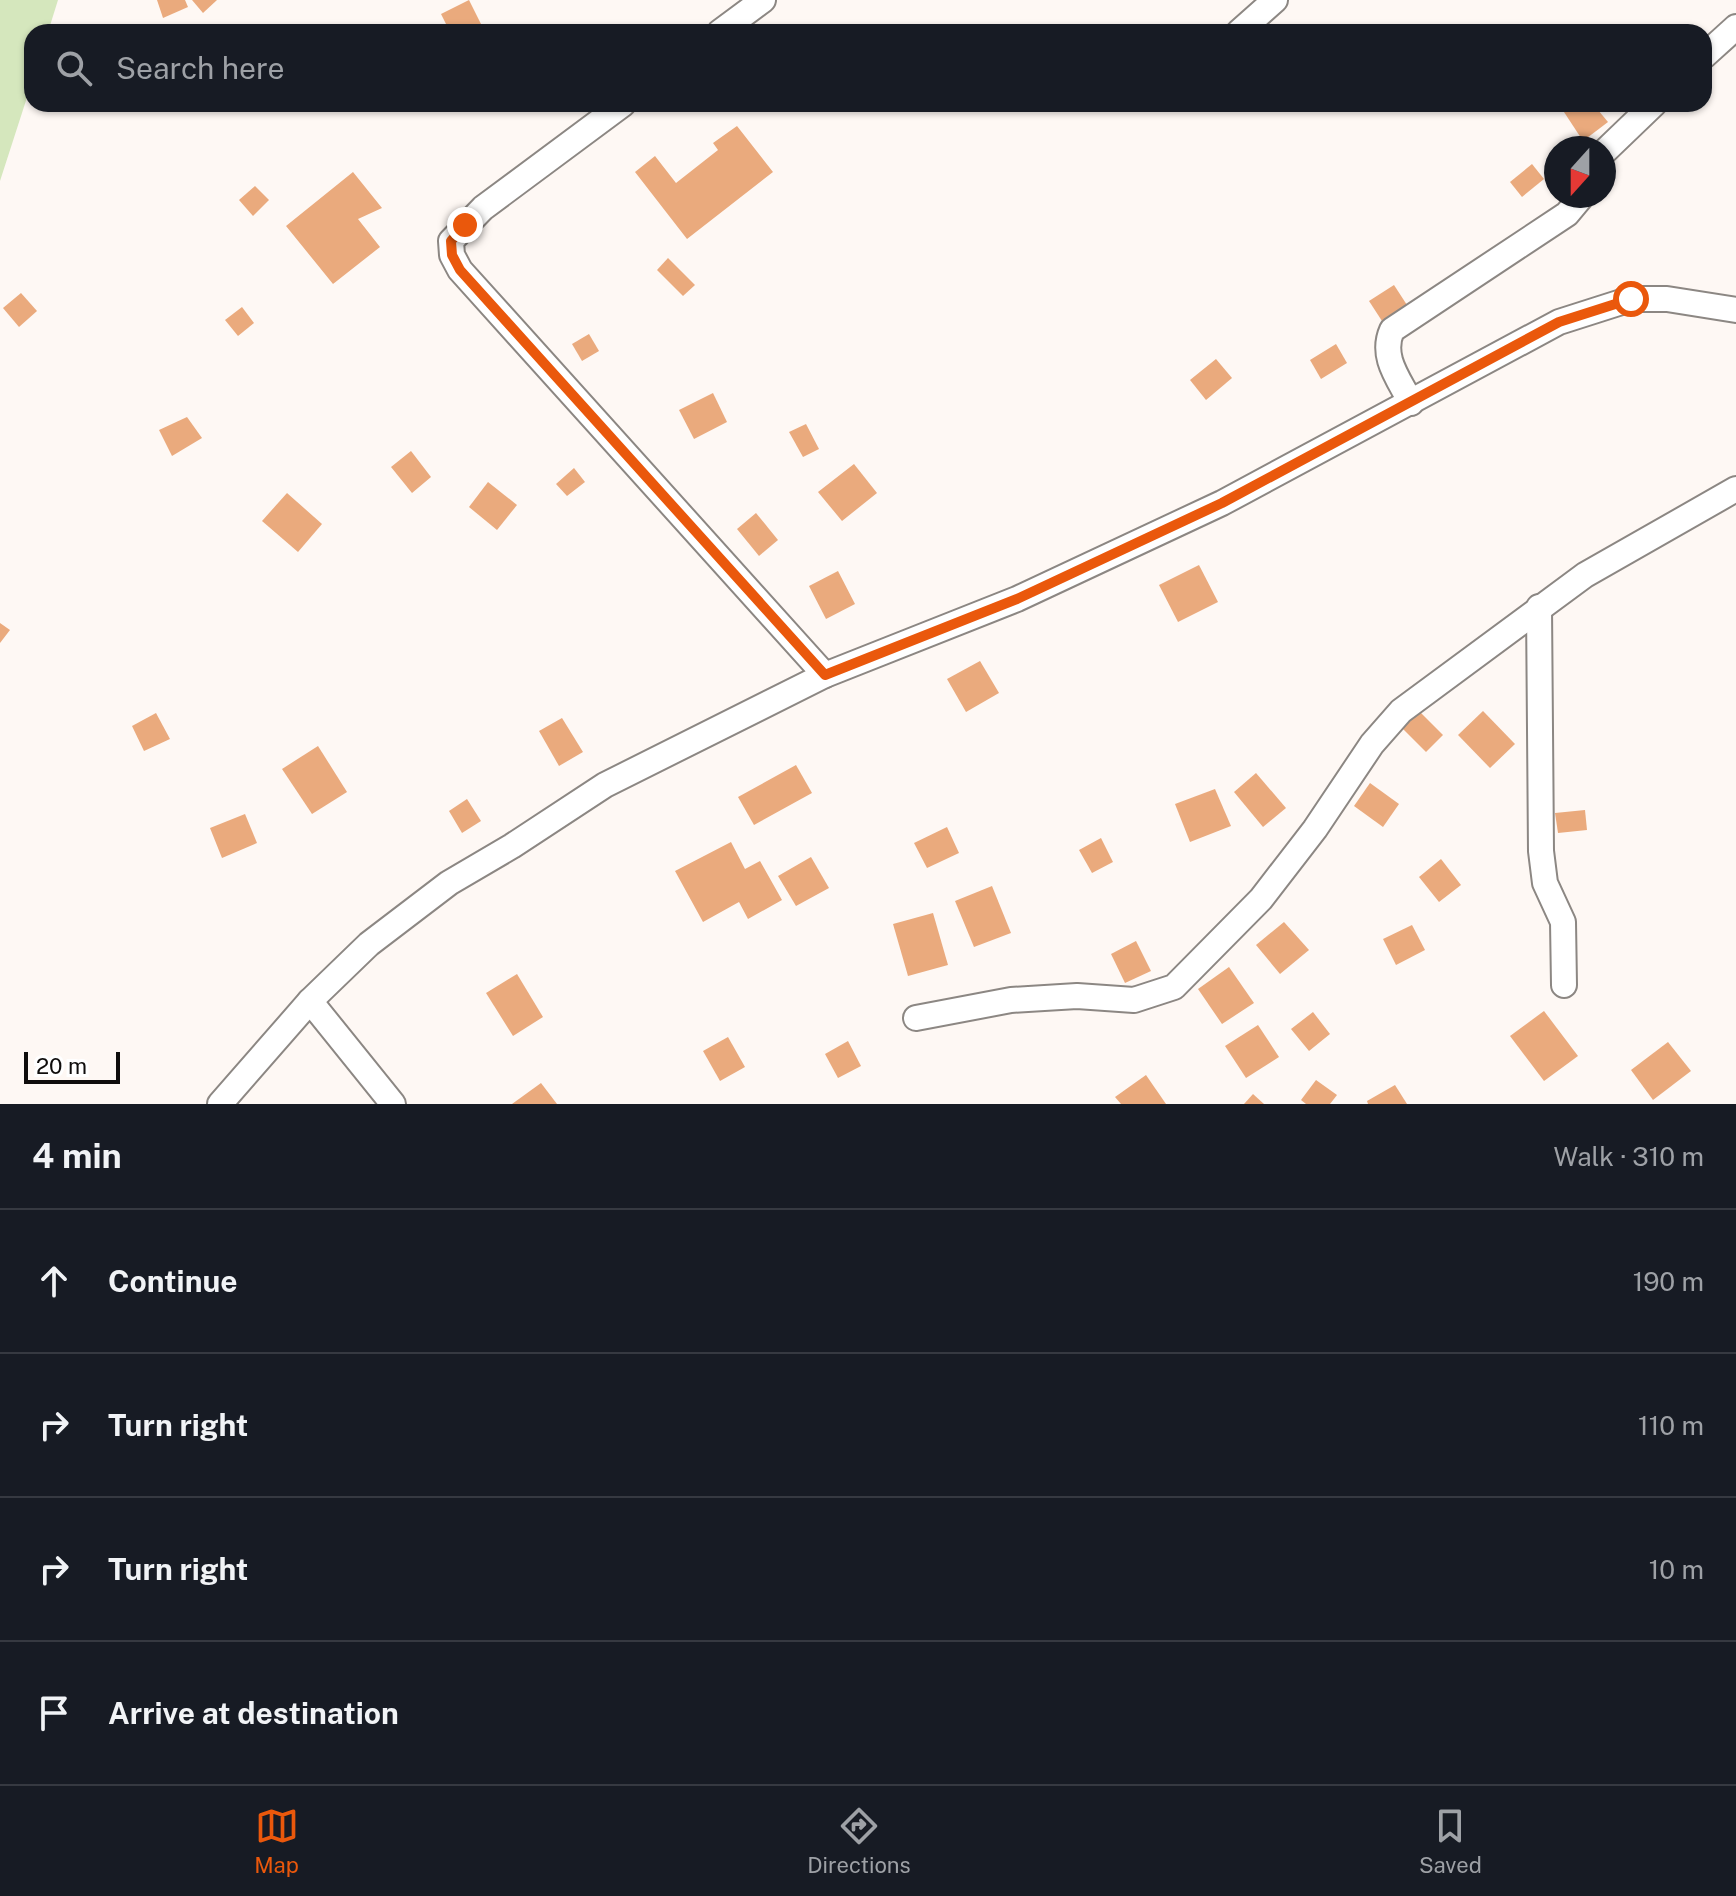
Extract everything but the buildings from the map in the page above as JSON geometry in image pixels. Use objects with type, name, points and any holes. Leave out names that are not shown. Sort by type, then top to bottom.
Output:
[{"type":"street","points":[[731,24],[763,0]]},
{"type":"street","points":[[1248,24],[1275,0]]},
{"type":"street","points":[[1712,49],[1736,27]]},
{"type":"street","points":[[612,112],[483,208],[451,241],[452,255],[460,270],[825,675]]},
{"type":"street","points":[[1616,140],[1646,112]]},
{"type":"street","points":[[1411,403],[1387,356],[1386,344],[1392,330],[1572,208]]},
{"type":"street","points":[[220,1104],[310,1001],[369,944],[449,883],[605,785],[825,675],[1031,593],[1222,503],[1559,322],[1631,299],[1667,299],[1736,310]]},
{"type":"street","points":[[916,1018],[1011,1000],[1077,996],[1134,1000],[1174,987],[1261,899],[1315,829],[1372,744],[1401,711],[1585,575],[1736,489]]},
{"type":"street","points":[[1539,607],[1541,851],[1545,883],[1563,922],[1564,985]]},
{"type":"street","points":[[310,1001],[393,1104]]},
{"type":"green space","points":[[0,0],[58,0],[50,24],[24,24],[24,107],[0,181]]},
{"type":"route","points":[[465,225],[451,241],[452,255],[460,270],[825,675],[1017,599],[1222,503],[1559,322],[1631,299]]}]
